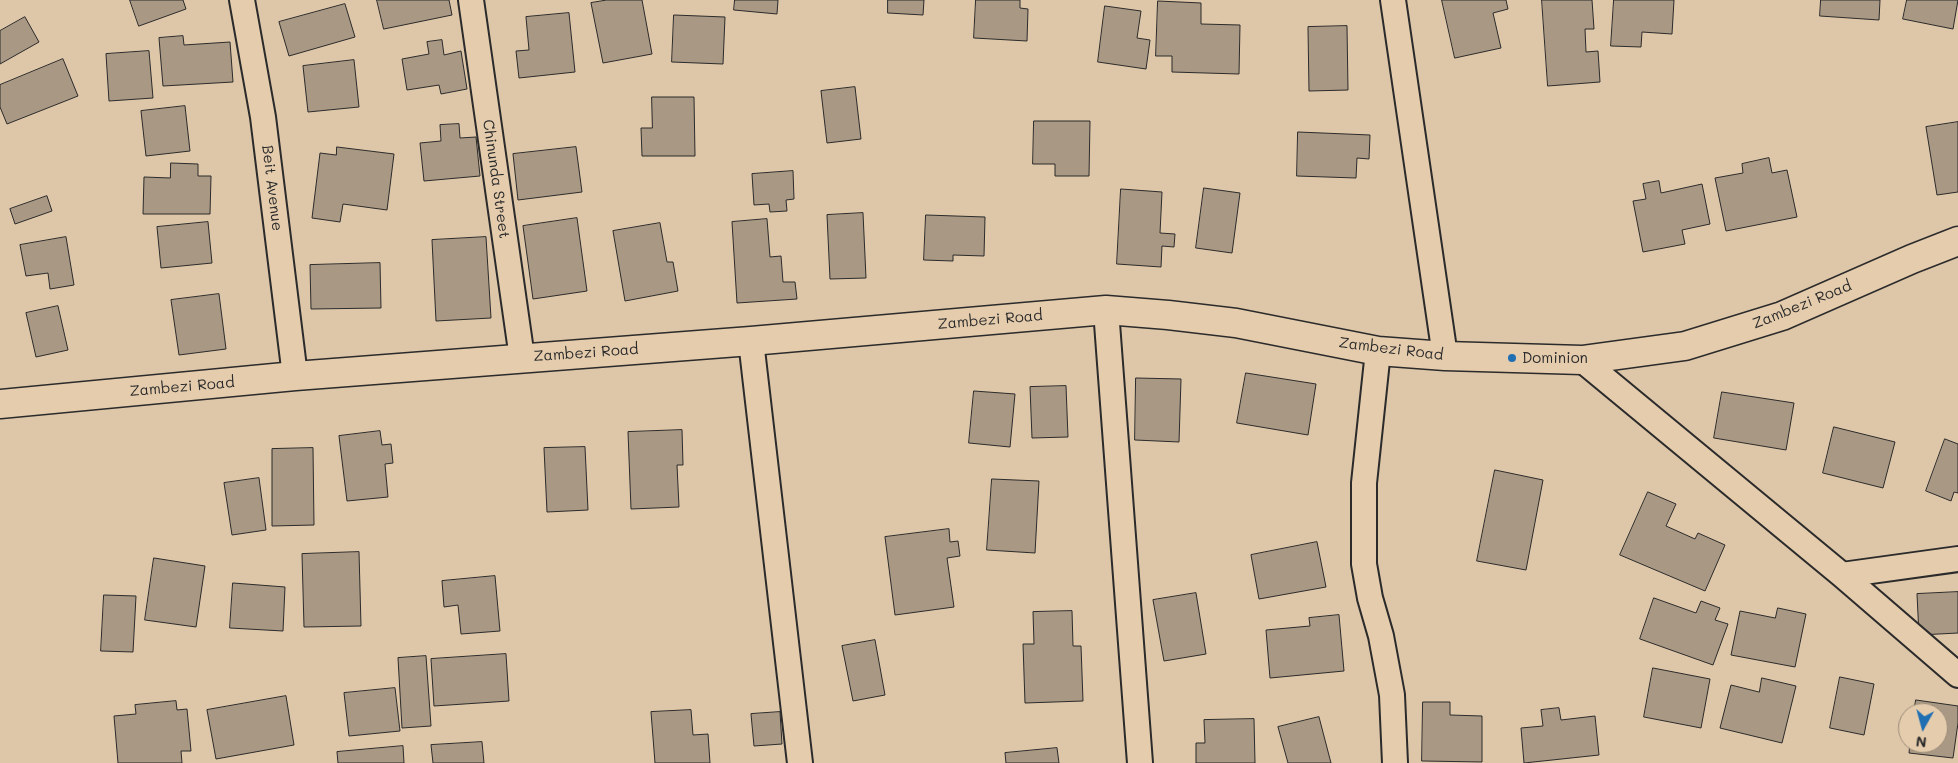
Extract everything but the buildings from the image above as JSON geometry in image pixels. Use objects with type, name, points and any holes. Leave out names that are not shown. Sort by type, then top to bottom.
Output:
[{"type":"street","name":"Beit Avenue","points":[[242,0],[263,117],[295,376]]},
{"type":"street","name":"Chinunda Street","points":[[471,0],[522,358]]},
{"type":"street","points":[[1394,0],[1445,356]]},
{"type":"street","name":"Zambezi Road","points":[[0,404],[295,376],[751,341],[1106,310],[1236,323],[1378,351],[1445,356],[1582,360],[1685,346],[1782,316],[1958,241]]},
{"type":"street","points":[[1106,310],[1140,763]]},
{"type":"street","points":[[751,341],[800,763]]},
{"type":"street","points":[[1378,351],[1364,483],[1364,564],[1370,598],[1381,636],[1392,695],[1394,763]]},
{"type":"street","points":[[1582,360],[1842,575],[1958,675]]},
{"type":"street","points":[[1842,575],[1958,559]]},
{"type":"place","name":"Dominion","points":[[1512,358]]}]
